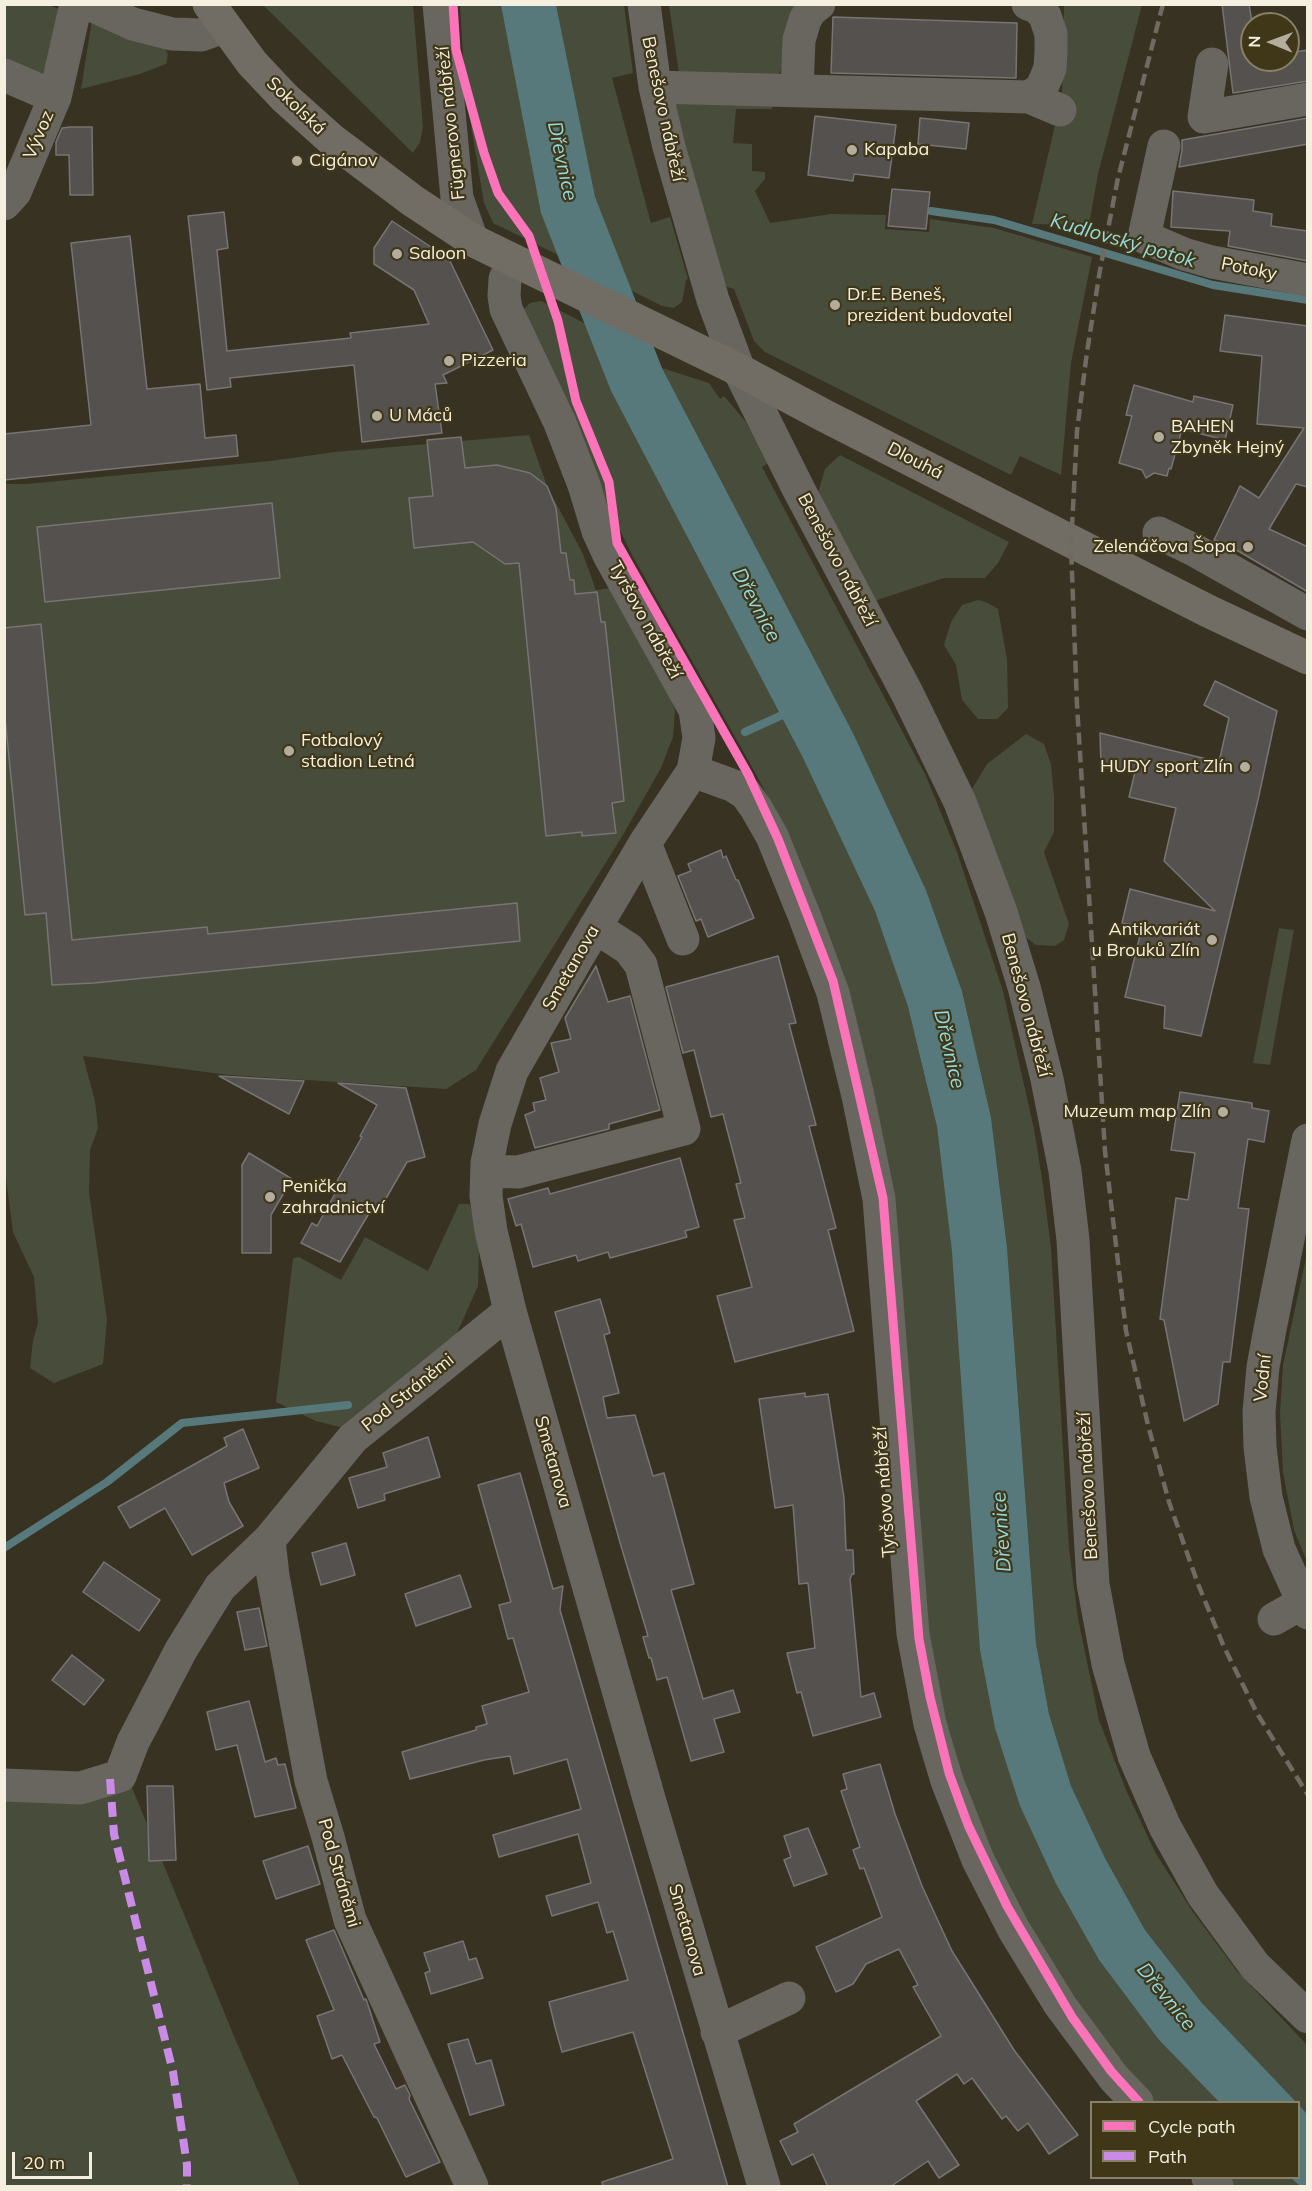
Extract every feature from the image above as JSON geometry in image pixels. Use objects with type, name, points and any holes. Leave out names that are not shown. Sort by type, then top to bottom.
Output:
[{"type":"main road","name":"Sokolská","points":[[217,16],[252,63],[285,98],[332,140],[406,196],[472,240],[518,263]]},
{"type":"main road","name":"Dlouhá","points":[[518,263],[730,366],[1198,606],[1308,658]]},
{"type":"street","name":"Vývoz","points":[[4,204],[15,192],[55,97],[75,4]]},
{"type":"street","points":[[89,4],[133,24],[172,34],[214,33],[217,16]]},
{"type":"street","name":"Fügnerovo nábřeží","points":[[439,4],[457,198],[472,240]]},
{"type":"street","name":"Benešovo nábřeží","points":[[644,4],[655,87],[669,147],[730,366],[907,693],[960,802],[1001,912],[1024,987],[1047,1079],[1065,1171],[1073,1240],[1093,1584],[1108,1664],[1134,1756],[1165,1827],[1203,1895],[1255,1966],[1308,2017]]},
{"type":"street","points":[[797,90],[799,40],[805,20],[810,11],[819,4]]},
{"type":"street","points":[[1028,4],[1037,7],[1045,16],[1051,33],[1050,68],[1041,89],[1029,97]]},
{"type":"street","points":[[1212,64],[1204,117],[1308,99]]},
{"type":"street","points":[[4,75],[55,97]]},
{"type":"street","points":[[655,87],[1029,97],[1060,110]]},
{"type":"street","name":"Potoky","points":[[1164,146],[1144,237],[1184,254],[1212,262],[1308,280]]},
{"type":"street","name":"Tyršovo nábřeží","points":[[518,263],[505,279],[506,309],[560,423],[584,485],[598,531],[609,555],[695,710],[699,738],[693,771],[734,786],[746,794],[756,808],[772,836],[833,993],[858,1096],[879,1199],[913,1634],[930,1724],[947,1781],[978,1860],[1014,1930],[1060,2005],[1114,2078],[1135,2101]]},
{"type":"street","points":[[1159,533],[1196,551],[1308,614]]},
{"type":"street","name":"Smetanova","points":[[693,771],[645,843],[512,1071],[495,1124],[487,1171],[486,1196],[491,1231],[510,1311],[634,1748],[764,2187]]},
{"type":"street","points":[[645,843],[683,939]]},
{"type":"street","points":[[487,1171],[518,1172],[684,1129],[641,965],[629,949],[595,927]]},
{"type":"street","name":"Vodní","points":[[1305,1608],[1279,1549],[1266,1497],[1260,1447],[1259,1412],[1266,1348],[1308,1140]]},
{"type":"street","name":"Pod Stráněmi","points":[[4,1785],[80,1788],[120,1776],[134,1742],[181,1650],[220,1587],[269,1540],[353,1438],[510,1311]]},
{"type":"street","name":"Pod Stráněmi","points":[[269,1540],[273,1576],[311,1781],[350,1920],[472,2187]]},
{"type":"street","points":[[1274,1619],[1305,1608]]},
{"type":"street","points":[[717,2032],[789,1998]]},
{"type":"green space","points":[[4,5],[48,5],[62,10],[47,80],[5,62]]},
{"type":"green space","points":[[263,5],[413,5],[423,127],[420,142],[413,153]]},
{"type":"green space","points":[[460,5],[624,5],[633,73],[612,78],[651,223],[670,217],[688,279],[682,302],[674,308],[662,306],[493,223],[484,203],[465,90]]},
{"type":"green space","points":[[669,5],[802,5],[780,73],[769,81],[680,80]]},
{"type":"green space","points":[[1064,5],[1142,5],[1098,174],[1089,225],[1032,224],[1062,95]]},
{"type":"green space","points":[[92,20],[165,48],[168,55],[166,64],[140,74],[81,89]]},
{"type":"green space","points":[[669,100],[773,103],[772,109],[736,109],[733,143],[752,144],[752,171],[765,172],[765,179],[755,191],[770,223],[831,214],[886,215],[885,229],[929,232],[930,219],[994,228],[1092,257],[1071,363],[1061,475],[1020,456],[1011,475],[765,352],[754,341],[734,289],[721,285]]},
{"type":"green space","points":[[541,301],[586,324],[611,391],[803,758],[875,911],[908,1007],[937,1127],[1020,1806],[1056,1884],[1099,1960],[1159,2040],[1218,2101],[1153,2101],[1127,2075],[1062,1985],[989,1851],[949,1738],[930,1642],[894,1231],[785,830],[756,774],[632,555],[521,323],[521,313],[530,303]]},
{"type":"green space","points":[[662,368],[709,383],[720,399],[724,396],[746,422],[770,462],[762,467],[926,776],[957,852],[1003,991],[1034,1129],[1051,1248],[1069,1549],[1078,1618],[1099,1720],[1126,1790],[1155,1852],[1193,1912],[1237,1971],[1307,2045],[1307,2114],[1300,2107],[1300,2101],[1295,2101],[1202,2003],[1145,1930],[1105,1858],[1071,1786],[1049,1714],[1036,1643],[1007,1247],[991,1117],[962,991],[926,890],[853,733]]},
{"type":"green space","points":[[529,435],[547,486],[583,554],[596,590],[611,588],[668,692],[675,710],[673,737],[661,768],[620,840],[476,1070],[446,1089],[229,1075],[83,1056],[95,1101],[98,1128],[90,1150],[89,1192],[107,1320],[103,1364],[54,1383],[30,1368],[33,1340],[38,1323],[34,1277],[13,1232],[5,1171],[4,484],[26,484],[270,461],[335,452]]},
{"type":"green space","points":[[840,455],[1009,542],[998,563],[985,578],[944,578],[874,601],[817,497],[825,469]]},
{"type":"green space","points":[[978,600],[998,609],[1007,659],[1008,708],[997,719],[978,719],[962,700],[956,665],[944,645],[951,622],[962,605]]},
{"type":"green space","points":[[1026,734],[1044,744],[1051,764],[1054,832],[1044,852],[1069,924],[1064,940],[1055,946],[1036,945],[1024,936],[972,789],[987,764]]},
{"type":"green space","points":[[1279,928],[1294,930],[1270,1065],[1253,1063]]},
{"type":"green space","points":[[459,1204],[469,1204],[476,1219],[479,1250],[478,1286],[457,1333],[340,1427],[316,1421],[276,1402],[293,1258],[299,1257],[341,1280],[365,1237],[428,1271]]},
{"type":"green space","points":[[1307,1253],[1307,1562],[1294,1530],[1283,1472],[1280,1413],[1283,1365]]},
{"type":"green space","points":[[124,1768],[236,2041],[300,2186],[5,2186],[4,1792]]},
{"type":"green space","points":[[1227,2179],[1292,2179],[1300,2186],[1235,2186]]},
{"type":"water","name":"Dřevnice","points":[[501,5],[556,5],[595,197],[662,368],[853,733],[926,890],[962,991],[991,1117],[1007,1247],[1036,1643],[1049,1714],[1071,1786],[1105,1858],[1145,1930],[1202,2003],[1295,2101],[1218,2101],[1159,2040],[1099,1960],[1056,1884],[1020,1806],[995,1728],[980,1650],[952,1252],[937,1127],[908,1007],[875,911],[803,758],[611,391],[541,213]]},
{"type":"water","points":[[1300,2106],[1307,2114],[1307,2186],[1300,2186],[1292,2179],[1300,2179]]},
{"type":"building","points":[[1222,4],[1249,4],[1250,12],[1240,12],[1240,72],[1300,72],[1300,51],[1308,50],[1308,81],[1233,93]]},
{"type":"building","points":[[833,17],[1017,23],[1016,78],[831,73]]},
{"type":"building","name":"Kapaba","points":[[815,116],[896,125],[889,178],[854,174],[853,181],[808,175]]},
{"type":"building","points":[[920,118],[969,123],[966,149],[918,144]]},
{"type":"building","points":[[1308,118],[1308,144],[1179,167],[1182,140]]},
{"type":"building","points":[[92,127],[93,195],[70,195],[69,155],[56,155],[56,142],[62,128]]},
{"type":"building","points":[[892,189],[930,192],[926,229],[888,226]]},
{"type":"building","points":[[1173,191],[1254,200],[1253,211],[1272,214],[1271,226],[1308,231],[1308,261],[1228,246],[1230,231],[1171,227]]},
{"type":"building","points":[[224,212],[228,248],[217,250],[227,351],[351,338],[350,333],[429,324],[414,290],[374,264],[374,248],[392,221],[449,259],[493,350],[443,375],[447,383],[435,384],[442,433],[362,442],[354,365],[230,378],[231,387],[207,390],[188,216]]},
{"type":"building","points":[[130,236],[147,389],[200,384],[205,438],[236,435],[238,456],[4,480],[4,434],[91,425],[71,243]]},
{"type":"building","points":[[1225,315],[1308,326],[1308,487],[1296,484],[1269,529],[1308,547],[1308,592],[1228,545],[1214,540],[1240,486],[1259,498],[1304,428],[1257,424],[1262,356],[1220,351]]},
{"type":"building","points":[[1134,385],[1193,402],[1194,396],[1233,405],[1225,440],[1182,429],[1167,476],[1154,473],[1146,478],[1142,470],[1119,463],[1132,416],[1126,415]]},
{"type":"building","points":[[461,437],[465,468],[497,465],[530,473],[547,486],[556,508],[561,553],[566,553],[570,580],[574,580],[575,594],[597,592],[601,622],[605,622],[624,801],[612,803],[616,833],[582,836],[582,832],[546,836],[519,563],[505,564],[473,542],[414,548],[409,498],[433,496],[427,440]]},
{"type":"building","points":[[272,503],[280,578],[45,602],[37,527]]},
{"type":"building","points":[[41,624],[72,940],[207,927],[208,934],[517,903],[520,941],[94,983],[52,985],[46,913],[25,915],[4,708],[4,628]]},
{"type":"building","points":[[1215,681],[1277,711],[1201,1036],[1164,1028],[1165,1006],[1125,997],[1142,927],[1122,923],[1130,889],[1215,911],[1164,861],[1176,808],[1129,797],[1135,772],[1101,767],[1100,733],[1219,762],[1229,718],[1204,705]]},
{"type":"building","points":[[721,850],[723,858],[726,856],[738,880],[754,918],[708,937],[701,919],[696,921],[678,876],[691,871],[688,864]]},
{"type":"building","points":[[778,956],[796,1023],[789,1024],[816,1125],[809,1126],[836,1228],[828,1230],[854,1331],[735,1362],[717,1296],[752,1287],[734,1220],[745,1218],[736,1184],[741,1183],[723,1114],[711,1117],[694,1050],[683,1053],[666,987]]},
{"type":"building","points":[[596,966],[608,1002],[630,996],[660,1110],[609,1124],[609,1129],[535,1148],[525,1115],[535,1111],[533,1103],[546,1100],[540,1078],[559,1072],[551,1043],[571,1039],[565,1018]]},
{"type":"building","points":[[219,1076],[304,1081],[289,1114]]},
{"type":"building","points":[[338,1083],[406,1088],[425,1157],[407,1162],[381,1207],[371,1210],[340,1262],[301,1243],[312,1223],[317,1226],[341,1183],[337,1181],[377,1105]]},
{"type":"building","points":[[1180,1092],[1252,1103],[1252,1108],[1269,1111],[1264,1142],[1248,1139],[1238,1208],[1249,1209],[1230,1362],[1223,1362],[1218,1404],[1184,1421],[1164,1320],[1160,1319],[1176,1198],[1188,1200],[1195,1153],[1171,1150]]},
{"type":"building","points":[[249,1153],[292,1179],[271,1215],[271,1253],[242,1253],[242,1165]]},
{"type":"building","points":[[680,1158],[699,1227],[685,1231],[687,1237],[610,1258],[608,1252],[578,1261],[576,1255],[533,1267],[521,1224],[516,1226],[508,1199],[548,1188],[550,1194]]},
{"type":"building","points":[[600,1299],[610,1333],[604,1335],[619,1393],[603,1397],[607,1418],[635,1415],[653,1476],[664,1473],[694,1584],[671,1590],[703,1699],[733,1690],[740,1712],[714,1719],[724,1752],[691,1761],[667,1677],[657,1680],[651,1658],[649,1658],[643,1637],[648,1636],[555,1312]]},
{"type":"building","points":[[805,1393],[805,1397],[828,1394],[844,1498],[846,1550],[853,1550],[854,1574],[850,1579],[861,1697],[874,1693],[881,1717],[813,1736],[801,1692],[797,1693],[787,1653],[815,1648],[808,1583],[799,1584],[793,1505],[775,1508],[759,1399]]},
{"type":"building","points":[[243,1429],[259,1468],[224,1483],[229,1502],[243,1526],[192,1555],[165,1508],[130,1528],[118,1507],[227,1446],[224,1438]]},
{"type":"building","points":[[428,1437],[440,1477],[384,1494],[385,1500],[358,1508],[349,1478],[387,1467],[383,1453]]},
{"type":"building","points":[[520,1473],[553,1589],[563,1586],[560,1610],[728,2187],[603,2187],[602,2182],[673,2159],[633,2032],[562,2052],[555,2027],[549,2002],[628,1980],[613,1931],[607,1933],[598,1902],[552,1916],[546,1896],[591,1883],[578,1834],[499,1857],[493,1835],[581,1809],[567,1759],[514,1774],[510,1756],[484,1760],[410,1779],[402,1752],[476,1730],[476,1727],[487,1724],[482,1706],[529,1692],[513,1638],[508,1639],[499,1605],[511,1602],[478,1485]]},
{"type":"building","points":[[346,1543],[355,1575],[321,1585],[312,1553]]},
{"type":"building","points":[[104,1562],[160,1600],[139,1631],[83,1592]]},
{"type":"building","points":[[460,1575],[471,1607],[416,1626],[405,1594]]},
{"type":"building","points":[[259,1608],[267,1646],[245,1650],[237,1612]]},
{"type":"building","points":[[72,1655],[104,1680],[84,1705],[52,1680]]},
{"type":"building","points":[[249,1701],[265,1762],[276,1758],[278,1765],[285,1764],[296,1808],[255,1817],[237,1745],[216,1750],[207,1712]]},
{"type":"building","points":[[880,1764],[895,1814],[922,1886],[952,1951],[1014,2050],[1078,2135],[1049,2154],[1028,2123],[1018,2131],[1006,2116],[1002,2119],[972,2078],[964,2084],[957,2074],[916,2101],[959,2165],[939,2178],[928,2161],[890,2187],[828,2187],[813,2154],[792,2165],[780,2141],[798,2132],[794,2124],[941,2036],[913,1987],[918,1985],[899,1949],[866,1964],[853,1984],[836,1992],[816,1947],[882,1917],[864,1868],[860,1869],[853,1850],[860,1847],[841,1791],[847,1789],[843,1774]]},
{"type":"building","points":[[147,1786],[173,1786],[176,1860],[149,1861]]},
{"type":"building","points":[[808,1828],[827,1874],[794,1886],[784,1860],[791,1857],[784,1836]]},
{"type":"building","points":[[308,1846],[320,1884],[276,1899],[263,1861]]},
{"type":"building","points":[[334,1930],[364,2000],[366,1999],[380,2042],[374,2044],[396,2089],[405,2085],[410,2095],[409,2099],[440,2162],[406,2177],[342,2055],[332,2059],[317,2016],[334,2010],[306,1940]]},
{"type":"building","points":[[463,1941],[469,1960],[476,1958],[483,1978],[431,1994],[425,1973],[430,1971],[424,1953]]},
{"type":"building","points":[[468,2039],[476,2064],[491,2060],[504,2105],[470,2115],[448,2044]]},
{"type":"waterway","name":"Kudlovský potok","points":[[931,211],[994,220],[1213,285],[1308,300]]},
{"type":"waterway","points":[[745,732],[791,711]]},
{"type":"waterway","points":[[4,1548],[107,1482],[182,1423],[348,1405]]},
{"type":"railway","points":[[1163,4],[1118,178],[1100,270],[1077,431],[1071,546],[1077,705],[1105,1151],[1126,1331],[1169,1502],[1198,1584],[1224,1647],[1258,1715],[1308,1795]]},
{"type":"marked path","points":[[110,1779],[114,1834],[173,2072],[187,2165],[187,2186]]},
{"type":"cycle path","points":[[453,4],[456,50],[484,153],[498,193],[529,236],[558,321],[576,401],[609,482],[617,543],[748,774],[778,839],[833,981],[883,1198],[919,1639],[930,1697],[949,1773],[968,1825],[1007,1906],[1072,2017],[1111,2071],[1138,2101]]},
{"type":"place","name":"Kapaba","points":[[852,150]]},
{"type":"place","name":"Cigánov","points":[[297,161]]},
{"type":"place","name":"Saloon","points":[[397,254]]},
{"type":"place","name":"Dr.E. Beneš, prezident budovatel","points":[[835,305]]},
{"type":"place","name":"Pizzeria","points":[[449,361]]},
{"type":"place","name":"U Máců","points":[[377,416]]},
{"type":"place","name":"BAHEN Zbyněk Hejný","points":[[1159,437]]},
{"type":"place","name":"Zelenáčova Šopa","points":[[1248,547]]},
{"type":"place","name":"Fotbalový stadion Letná","points":[[289,751]]},
{"type":"place","name":"HUDY sport Zlín","points":[[1245,767]]},
{"type":"place","name":"Antikvariát u Brouků Zlín","points":[[1212,940]]},
{"type":"place","name":"Muzeum map Zlín","points":[[1223,1112]]},
{"type":"place","name":"Penička zahradnictví","points":[[270,1197]]}]
